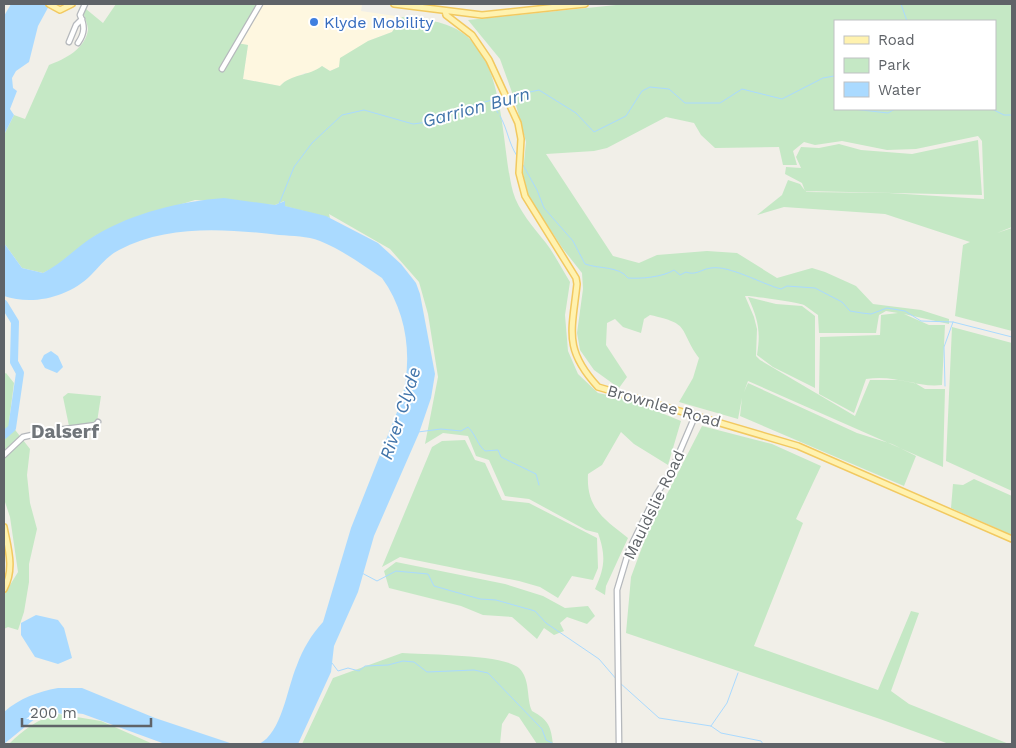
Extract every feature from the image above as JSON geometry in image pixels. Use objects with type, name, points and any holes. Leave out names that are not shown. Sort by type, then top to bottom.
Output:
[{"type":"main road","points":[[49,4],[54,8],[63,10],[72,4]]},
{"type":"main road","points":[[394,4],[482,15],[585,4]]},
{"type":"main road","name":"Brownlee Road","points":[[445,11],[446,16],[472,35],[482,47],[518,123],[522,139],[519,173],[525,196],[576,278],[571,339],[575,356],[585,372],[598,386],[798,446],[1012,539]]},
{"type":"main road","points":[[4,526],[11,567],[10,578],[4,589]]},
{"type":"street","points":[[78,43],[84,33],[80,11],[85,4]]},
{"type":"street","points":[[222,69],[260,4]]},
{"type":"street","points":[[69,42],[76,26],[82,19]]},
{"type":"street","name":"Mauldslie Road","points":[[619,744],[617,590],[629,550],[656,495],[671,472],[695,416]]},
{"type":"street","points":[[4,455],[23,437],[50,431],[96,425],[98,422]]},
{"type":"shaded area","points":[[258,4],[352,4],[362,5],[361,11],[402,17],[392,32],[368,41],[339,67],[330,71],[322,66],[313,73],[305,73],[284,82],[280,86],[243,79],[248,45],[236,43]]},
{"type":"green space","points":[[116,4],[258,4],[237,43],[248,45],[243,79],[280,86],[289,79],[312,72],[322,66],[330,71],[339,67],[340,58],[368,41],[392,32],[402,17],[434,21],[450,26],[464,34],[478,48],[488,66],[495,86],[515,199],[527,219],[552,252],[570,282],[565,315],[568,351],[578,374],[598,393],[627,399],[681,421],[668,465],[634,444],[621,432],[602,465],[588,474],[590,496],[598,512],[628,538],[606,586],[605,595],[595,589],[601,574],[603,561],[598,533],[586,530],[529,499],[505,496],[489,460],[476,456],[468,436],[443,433],[425,444],[438,377],[428,314],[419,282],[390,249],[329,214],[330,218],[284,206],[284,201],[275,205],[195,200],[123,222],[95,236],[55,267],[43,273],[22,268],[4,243],[4,135],[14,115],[25,119],[49,65],[68,56],[83,43],[88,30],[83,11],[86,9],[103,23]]},
{"type":"green space","points":[[626,4],[1012,4],[1012,227],[997,233],[1012,228],[1012,331],[955,316],[963,245],[970,242],[885,214],[784,207],[757,215],[782,195],[788,180],[800,184],[806,192],[889,193],[984,199],[982,141],[978,136],[916,149],[887,150],[842,141],[815,145],[804,142],[793,151],[797,165],[783,165],[779,147],[715,148],[701,135],[694,123],[666,117],[607,148],[594,151],[546,154],[613,256],[639,263],[657,255],[707,251],[737,253],[777,278],[812,268],[856,286],[873,304],[921,310],[949,319],[949,324],[904,314],[929,325],[945,325],[942,385],[915,383],[925,389],[945,389],[943,467],[901,448],[916,456],[904,486],[740,416],[742,398],[738,419],[679,402],[693,378],[699,358],[682,329],[672,321],[663,318],[650,315],[644,319],[641,333],[623,327],[615,319],[607,323],[606,345],[627,377],[619,388],[594,370],[580,350],[577,333],[583,289],[582,273],[563,249],[528,196],[523,173],[526,142],[514,98],[500,59],[468,20]],"holes":[[[745,296],[804,305],[818,315],[819,333],[876,333],[879,315],[886,311],[898,313],[881,315],[880,335],[820,337],[819,394],[854,413],[866,379],[887,378],[897,379],[908,382],[899,380],[870,380],[855,416],[760,360],[756,356],[757,329]],[[748,381],[888,443],[857,433],[748,383],[744,392]]]},
{"type":"green space","points":[[978,140],[982,195],[805,191],[802,183],[785,174],[786,167],[801,168],[796,157],[801,147],[819,148],[839,144],[861,150],[912,154]]},
{"type":"green space","points":[[748,297],[776,304],[802,306],[815,316],[815,388],[773,367],[757,355],[758,325]]},
{"type":"green space","points":[[952,327],[1012,343],[1012,491],[946,461]]},
{"type":"green space","points":[[6,373],[14,383],[9,422],[30,449],[27,475],[30,503],[37,529],[29,564],[29,582],[24,612],[18,630],[8,627],[4,629],[4,595],[18,572],[10,517],[4,499],[4,374]]},
{"type":"green space","points":[[68,393],[101,396],[97,422],[69,426],[63,397]]},
{"type":"green space","points":[[702,426],[772,444],[821,466],[796,519],[803,523],[754,646],[878,690],[911,611],[919,613],[891,691],[909,704],[1009,744],[949,744],[626,633],[631,577],[648,531]]},
{"type":"green space","points":[[465,440],[475,460],[485,463],[502,500],[529,503],[597,538],[598,568],[593,580],[572,576],[558,598],[540,587],[519,581],[400,557],[382,567],[432,447],[442,441]]},
{"type":"green space","points":[[974,479],[1012,496],[1012,535],[951,508],[953,484],[963,485]]},
{"type":"green space","points":[[396,562],[505,584],[543,596],[565,608],[588,606],[595,616],[587,624],[567,617],[560,623],[564,631],[554,635],[544,628],[537,639],[512,617],[483,615],[461,606],[389,588],[384,571]]},
{"type":"green space","points":[[402,653],[497,660],[510,663],[519,668],[527,683],[532,711],[548,724],[553,744],[537,744],[519,717],[509,713],[502,724],[500,744],[302,744],[333,678]]},
{"type":"green space","points":[[58,714],[101,721],[153,744],[9,744],[32,725],[44,718]]},
{"type":"water","points":[[11,4],[50,4],[38,26],[29,62],[16,71],[12,78],[13,88],[17,91],[10,109],[14,115],[4,135],[4,16]]},
{"type":"water","name":"River Clyde","points":[[224,198],[275,205],[285,201],[285,206],[326,216],[378,243],[401,264],[416,283],[420,294],[435,374],[431,398],[419,433],[374,536],[358,592],[334,646],[331,672],[298,744],[259,744],[273,730],[283,709],[302,653],[311,637],[323,622],[351,528],[401,402],[405,386],[407,354],[403,322],[391,292],[382,278],[344,253],[315,239],[239,231],[198,230],[157,236],[119,250],[107,258],[82,283],[50,298],[27,300],[4,296],[4,243],[22,268],[43,273],[89,239],[126,220],[174,205]]},
{"type":"water","points":[[51,351],[58,356],[63,367],[57,373],[45,368],[41,361],[44,355]]},
{"type":"water","points":[[36,615],[58,620],[64,628],[72,658],[58,664],[35,657],[21,635],[21,623]]},
{"type":"water","points":[[58,688],[82,688],[155,718],[233,744],[165,744],[83,714],[67,715],[52,712],[42,713],[4,744],[4,712],[29,696]]},
{"type":"waterway","points":[[901,4],[907,20]]},
{"type":"waterway","name":"Garrion Burn","points":[[507,97],[539,90],[576,113],[594,132],[626,116],[642,91],[650,87],[669,89],[685,103],[720,103],[742,89],[782,99],[823,78],[834,76]]},
{"type":"waterway","name":"Garrion Burn","points":[[279,204],[294,167],[312,143],[342,115],[364,110],[413,124],[435,121],[459,109],[503,97]]},
{"type":"waterway","points":[[491,101],[498,113]]},
{"type":"waterway","name":"Garrion Burn","points":[[862,110],[888,113],[893,110]]},
{"type":"waterway","name":"Garrion Burn","points":[[994,110],[1004,115],[1012,115]]},
{"type":"waterway","points":[[500,116],[517,156]]},
{"type":"waterway","points":[[523,165],[537,190],[544,208],[573,241],[585,264],[590,266],[619,271],[628,278],[658,276],[674,270],[680,275],[686,272],[696,273],[707,269],[727,269],[781,289],[787,286],[815,288],[842,302],[850,311],[871,314],[887,308],[905,311],[921,321],[953,322],[1012,337]]},
{"type":"waterway","points":[[4,304],[15,322],[14,362],[20,373],[12,428],[4,435]]},
{"type":"waterway","points":[[945,386],[944,347],[953,322]]},
{"type":"waterway","points":[[418,432],[441,429],[461,431],[468,427],[485,451],[498,450],[501,457],[536,474],[539,485]]},
{"type":"waterway","points":[[360,572],[377,581],[396,571],[428,574],[434,586],[480,599],[496,600],[535,611],[546,623],[599,659],[617,680]]},
{"type":"waterway","points":[[332,663],[338,671],[348,668],[359,671],[365,666],[388,665],[403,661],[414,662],[427,672],[474,670],[488,673],[542,729],[546,740],[554,744]]},
{"type":"waterway","points":[[711,726],[727,703],[738,673]]},
{"type":"waterway","points":[[620,683],[659,718],[711,726],[721,733],[761,741],[763,744]]},
{"type":"place","name":"Klyde Mobility","points":[[314,22]]},
{"type":"district","name":"Dalserf","points":[[65,431]]}]
